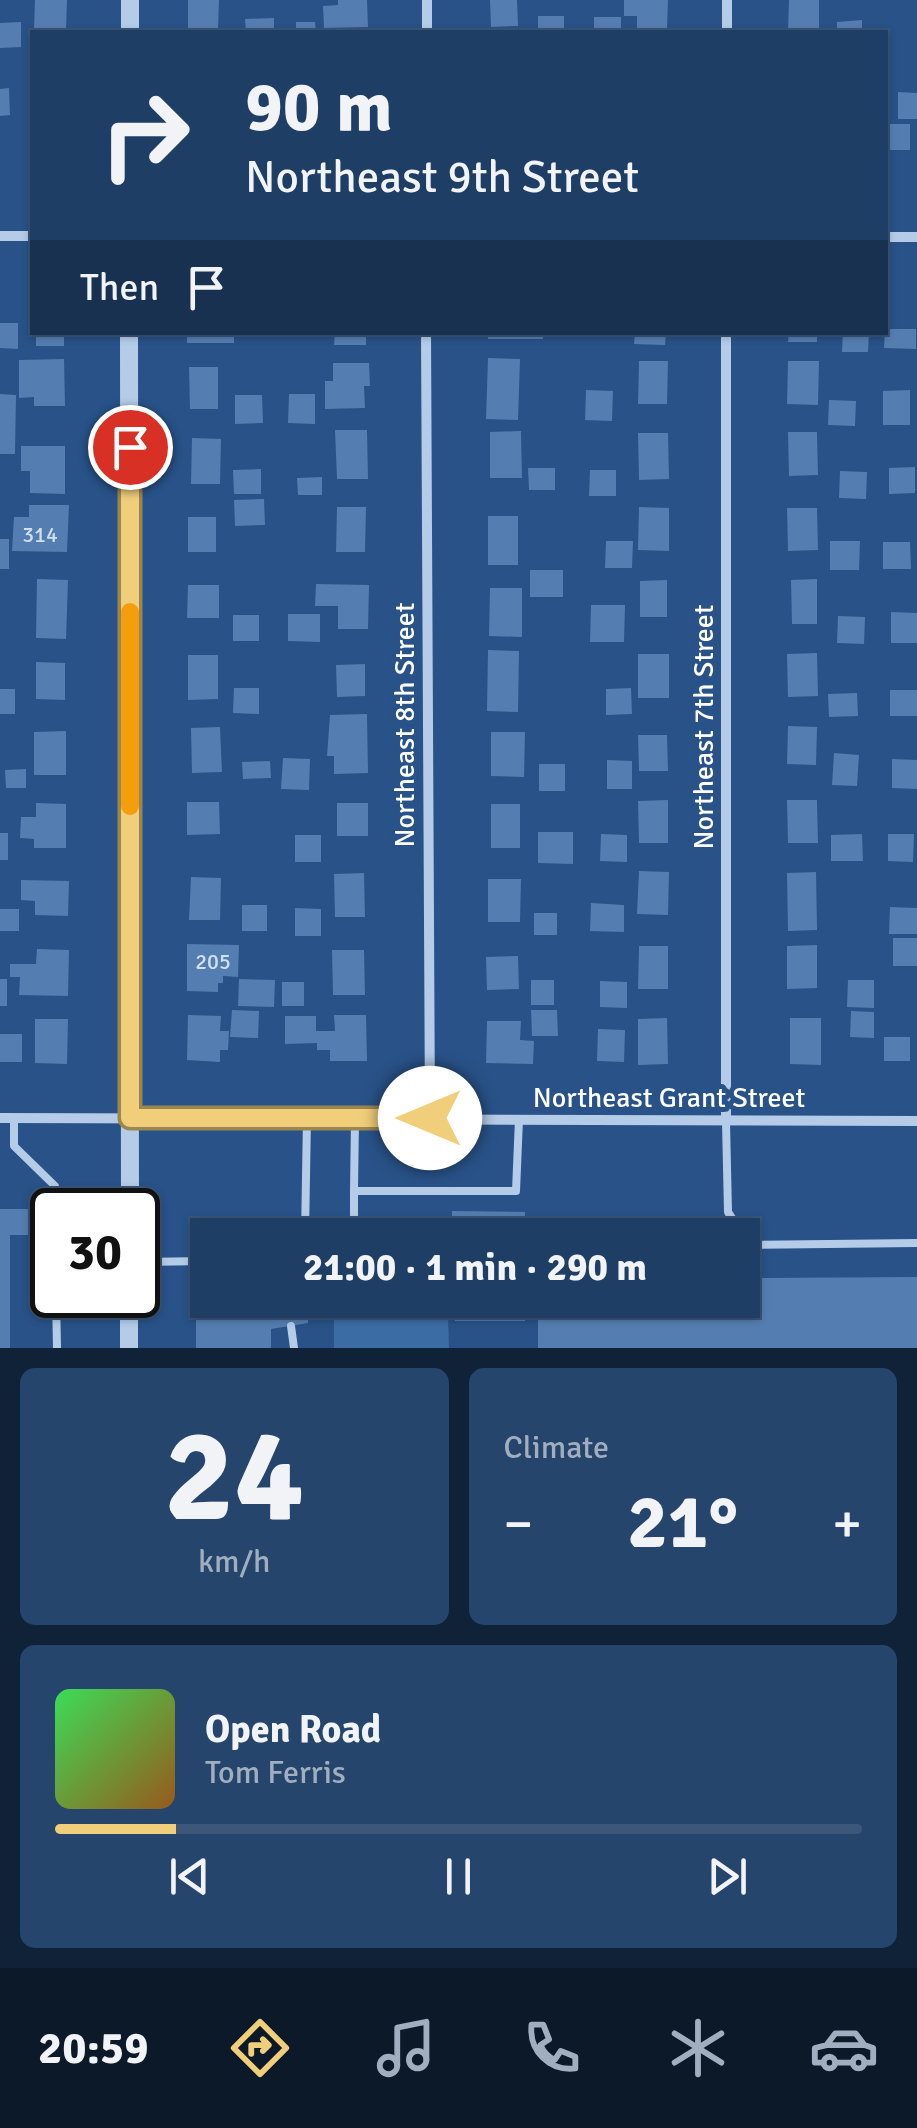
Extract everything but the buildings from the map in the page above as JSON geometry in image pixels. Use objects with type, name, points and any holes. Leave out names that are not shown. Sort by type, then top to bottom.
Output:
[{"type":"street","points":[[130,0],[130,30]]},
{"type":"street","points":[[427,0],[427,30]]},
{"type":"street","points":[[726,30],[727,0]]},
{"type":"street","points":[[0,236],[30,236]]},
{"type":"street","points":[[888,237],[917,237]]},
{"type":"street","points":[[129,335],[130,1188]]},
{"type":"street","name":"Northeast 8th Street","points":[[426,335],[430,1118]]},
{"type":"street","name":"Northeast 7th Street","points":[[726,335],[726,1122]]},
{"type":"street","name":"Northeast Grant Street","points":[[0,1118],[917,1121]]},
{"type":"street","points":[[129,1348],[130,1318]]},
{"type":"lane","points":[[14,1118],[14,1146],[54,1188]]},
{"type":"lane","points":[[305,1218],[307,1118]]},
{"type":"lane","points":[[354,1218],[355,1118]]},
{"type":"lane","points":[[354,1191],[516,1190],[519,1119]]},
{"type":"lane","points":[[726,1122],[728,1212],[749,1245],[917,1243]]},
{"type":"lane","points":[[160,1262],[190,1261]]},
{"type":"lane","points":[[56,1318],[57,1348]]},
{"type":"lane","points":[[291,1326],[294,1348]]},
{"type":"shaded area","points":[[334,1318],[448,1318],[449,1348],[334,1348]]},
{"type":"slow traffic","points":[[130,612],[130,806]]},
{"type":"route","points":[[130,447],[130,1118],[430,1118]]}]
